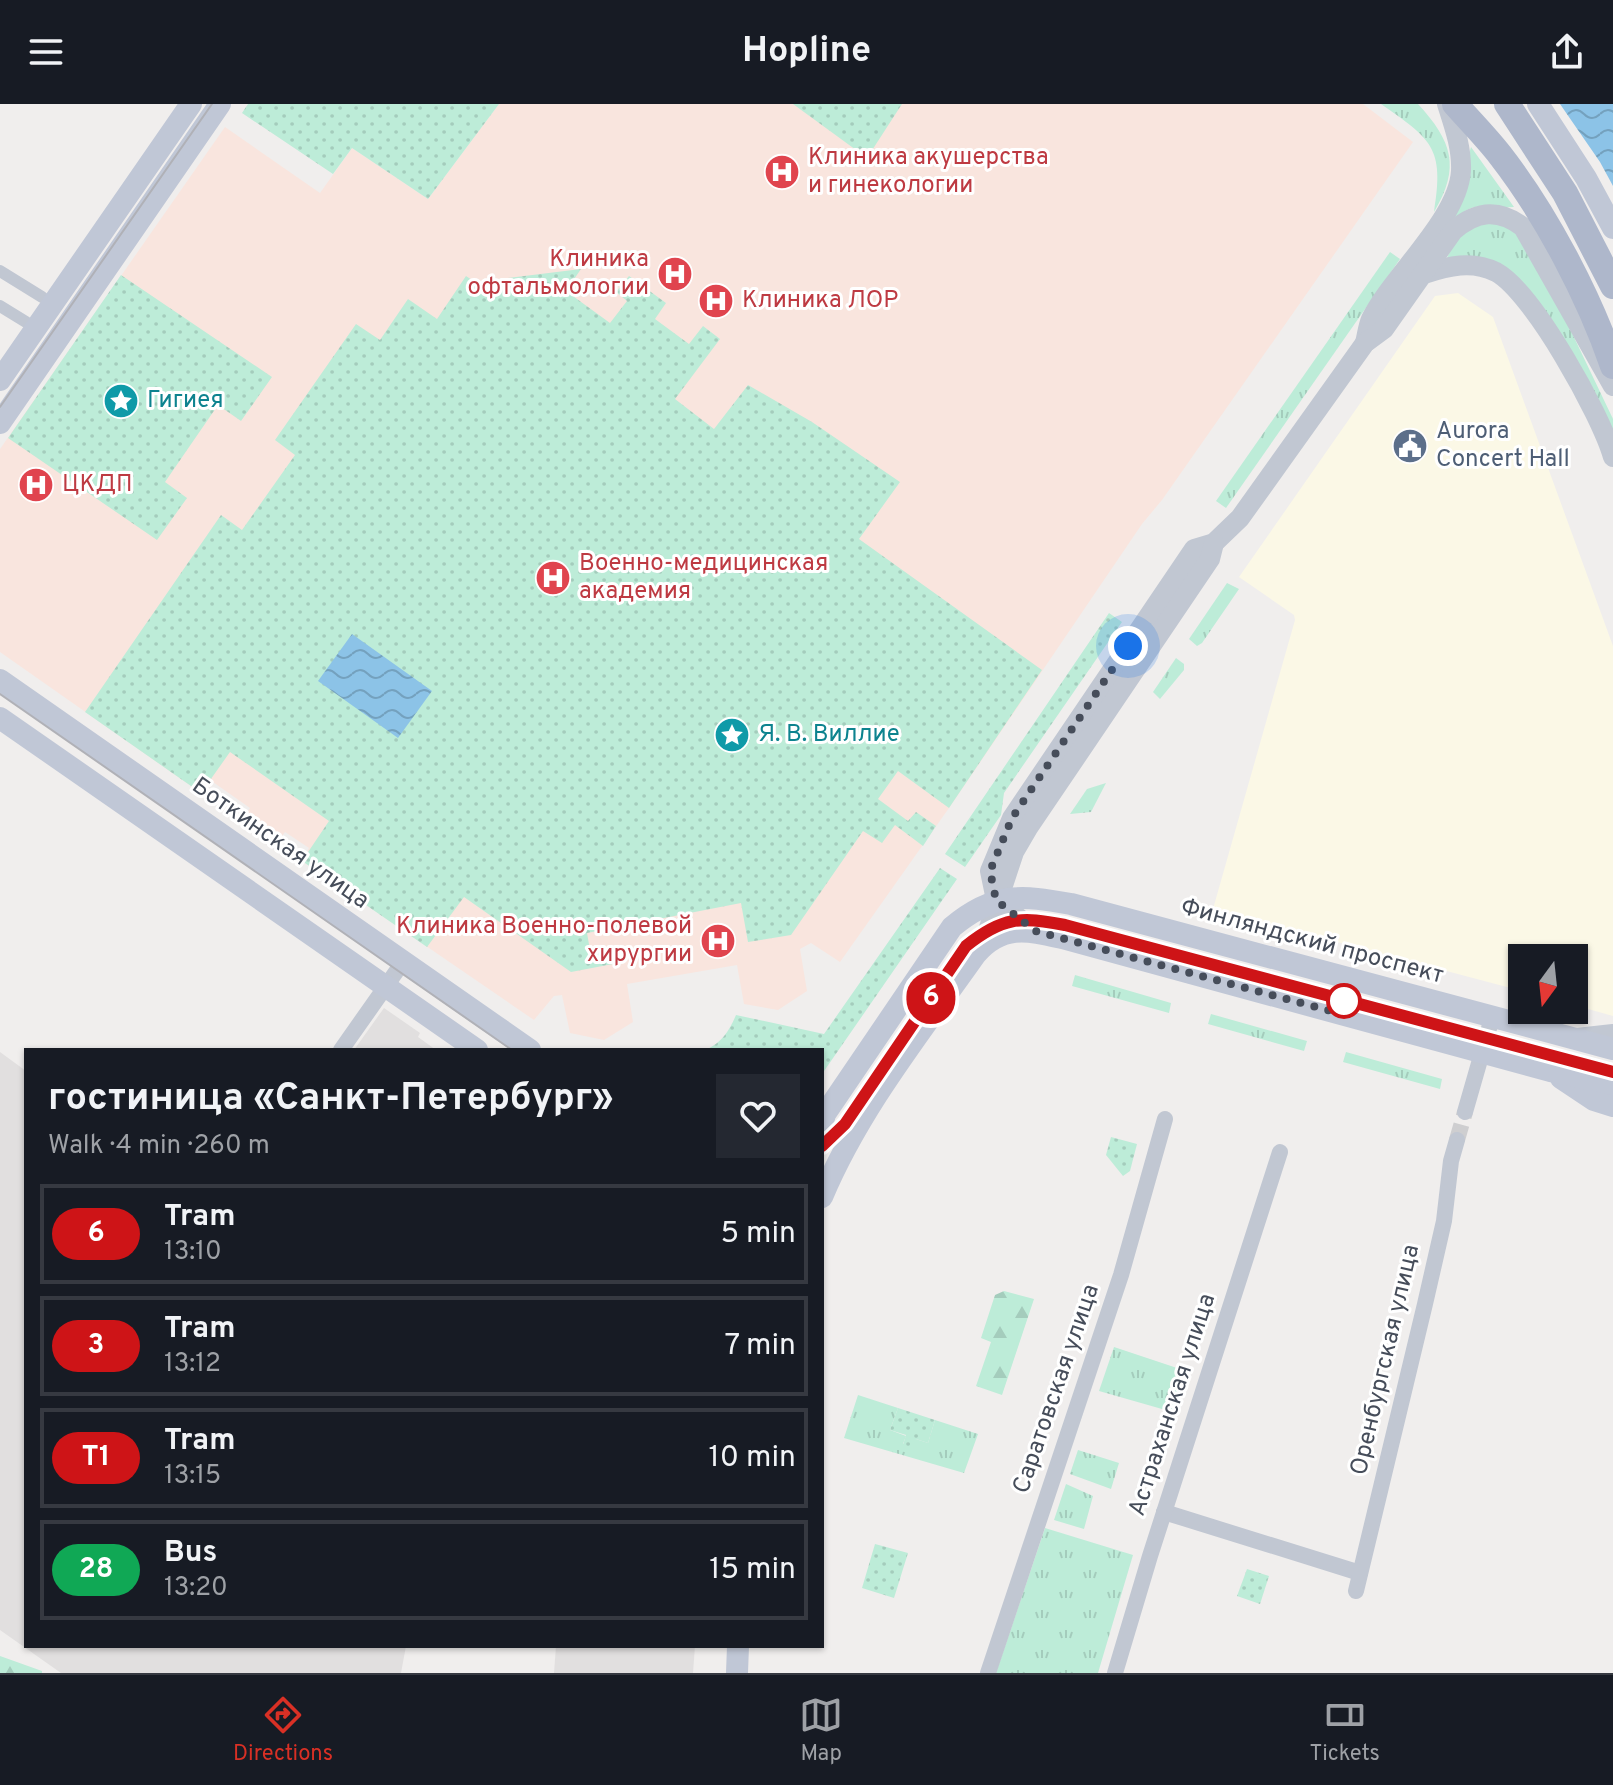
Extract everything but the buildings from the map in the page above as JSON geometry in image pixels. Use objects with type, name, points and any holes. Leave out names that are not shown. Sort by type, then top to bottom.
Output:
[{"type":"main road","points":[[0,380],[48,301],[191,104]]},
{"type":"main road","points":[[0,423],[220,104]]},
{"type":"main road","points":[[1455,104],[1500,155],[1541,215],[1599,324],[1613,366]]},
{"type":"main road","points":[[1516,107],[1586,178],[1613,228]]},
{"type":"main road","points":[[1516,107],[1613,286]]},
{"type":"main road","name":"Боткинская улица","points":[[0,680],[527,1048]]},
{"type":"main road","points":[[0,718],[474,1048]]},
{"type":"main road","name":"Финляндский проспект","points":[[996,900],[1029,896],[1071,904],[1613,1049]]},
{"type":"main road","points":[[824,1118],[952,927],[966,915],[996,900]]},
{"type":"main road","points":[[824,1189],[832,1158],[983,946],[1008,933],[1035,931],[1550,1071],[1613,1084]]},
{"type":"main road","points":[[1550,1071],[1594,1100],[1613,1106]]},
{"type":"main road","points":[[737,1673],[738,1648]]},
{"type":"street","points":[[1365,343],[1370,320],[1444,215],[1457,190],[1461,156],[1447,104]]},
{"type":"street","points":[[983,946],[996,900],[990,871],[1012,818],[1194,549],[1214,543],[1240,518],[1365,343],[1384,329],[1453,231],[1480,214],[1495,213],[1510,218],[1531,238],[1578,329],[1613,386]]},
{"type":"street","points":[[1424,274],[1454,266],[1481,266],[1494,271],[1517,288],[1597,414],[1613,457]]},
{"type":"street","points":[[0,271],[48,301]]},
{"type":"street","points":[[0,306],[26,322]]},
{"type":"street","points":[[996,900],[1035,931]]},
{"type":"street","points":[[342,1048],[403,962]]},
{"type":"street","points":[[1465,1112],[1492,1018]]},
{"type":"street","points":[[1568,1039],[1613,1034]]},
{"type":"street","name":"Саратовская улица","points":[[988,1673],[1121,1275],[1165,1119]]},
{"type":"street","name":"Оренбургская улица","points":[[1356,1591],[1441,1235],[1451,1161],[1457,1140]]},
{"type":"street","name":"Астраханская улица","points":[[1115,1673],[1280,1152]]},
{"type":"street","points":[[1164,1512],[1360,1573]]},
{"type":"shaded area","name":"Военно-медицинская академия","points":[[499,104],[1363,104],[1413,142],[1162,500],[1142,524],[840,962],[811,943],[800,949],[807,991],[778,1010],[744,1004],[737,965],[627,984],[633,1022],[604,1040],[570,1033],[562,995],[554,996],[534,1020],[302,861],[309,848],[285,832],[278,842],[243,819],[250,808],[210,780],[201,793],[0,652],[0,449],[225,127],[320,193],[352,148],[428,199]]},
{"type":"shaded area","points":[[1458,293],[1493,317],[1613,646],[1613,1016],[1588,1009],[1588,944],[1508,944],[1508,987],[1213,909],[1295,620],[1294,615],[1239,577],[1435,296]]},
{"type":"shaded area","points":[[384,1008],[420,1033],[418,1037],[433,1048],[355,1048]]},
{"type":"shaded area","points":[[0,1052],[24,1070],[24,1647],[0,1630]]},
{"type":"shaded area","points":[[26,1648],[406,1648],[401,1673],[61,1673]]},
{"type":"shaded area","points":[[556,1648],[695,1648],[693,1673],[554,1673]]},
{"type":"green space","points":[[248,104],[499,104],[428,199],[352,148],[333,174],[242,113]]},
{"type":"green space","points":[[793,104],[902,104],[867,158]]},
{"type":"green space","points":[[1381,104],[1418,104],[1439,130],[1449,155],[1450,168],[1448,181],[1434,212],[1437,173],[1430,147],[1412,126]]},
{"type":"green space","points":[[1471,147],[1514,207],[1473,207],[1449,225]]},
{"type":"green space","points":[[1495,221],[1518,232],[1550,287],[1613,419],[1613,430],[1522,283],[1496,265],[1447,258],[1455,242],[1465,232]]},
{"type":"green space","points":[[1390,252],[1400,259],[1226,508],[1216,501]]},
{"type":"green space","points":[[581,269],[566,291],[610,323],[627,301],[616,292],[629,276],[666,303],[655,319],[689,344],[703,326],[720,339],[675,399],[714,429],[748,385],[812,422],[900,482],[859,539],[1042,670],[949,808],[898,771],[878,799],[908,821],[916,812],[936,826],[923,846],[895,825],[882,843],[863,831],[791,935],[748,942],[741,903],[587,933],[590,950],[610,947],[613,964],[571,972],[464,897],[427,947],[302,861],[329,821],[230,752],[201,793],[85,712],[221,515],[242,530],[295,455],[275,440],[356,324],[380,340],[408,299],[437,319],[466,276],[475,282]]},
{"type":"green space","points":[[121,275],[272,377],[241,421],[218,405],[165,482],[187,498],[157,540],[8,438]]},
{"type":"green space","points":[[1227,583],[1239,589],[1197,646],[1189,639]]},
{"type":"green space","points":[[1109,613],[1122,622],[1004,793],[1001,815],[965,867],[945,854]]},
{"type":"green space","points":[[1176,658],[1184,664],[1184,670],[1160,699],[1153,692]]},
{"type":"green space","points":[[1106,783],[1091,812],[1070,814],[1087,789]]},
{"type":"green space","points":[[940,868],[957,879],[824,1071],[824,1048],[709,1048],[724,1036],[736,1015],[824,1034]]},
{"type":"green space","points":[[1075,975],[1171,1003],[1169,1013],[1072,986]]},
{"type":"green space","points":[[1211,1014],[1307,1041],[1304,1051],[1208,1024]]},
{"type":"green space","points":[[1346,1052],[1442,1079],[1440,1089],[1343,1062]]},
{"type":"green space","points":[[1111,1137],[1137,1144],[1130,1171],[1123,1176],[1106,1155]]},
{"type":"green space","points":[[1004,1291],[1034,1299],[1002,1395],[976,1386],[991,1342],[981,1338],[995,1295]]},
{"type":"green space","points":[[1114,1347],[1189,1372],[1176,1413],[1099,1391]]},
{"type":"green space","points":[[858,1395],[898,1408],[890,1430],[906,1436],[903,1444],[916,1439],[928,1443],[935,1420],[978,1434],[964,1473],[844,1438]]},
{"type":"green space","points":[[898,1408],[935,1420],[928,1443],[916,1439],[913,1448],[903,1445],[906,1435],[890,1430]]},
{"type":"green space","points":[[1078,1450],[1119,1463],[1111,1489],[1070,1474]]},
{"type":"green space","points":[[1066,1484],[1093,1496],[1084,1529],[1054,1520]]},
{"type":"green space","points":[[1045,1528],[1133,1555],[1098,1673],[996,1673]]},
{"type":"green space","points":[[875,1544],[908,1553],[894,1598],[862,1588]]},
{"type":"green space","points":[[1247,1569],[1269,1576],[1260,1604],[1237,1596]]},
{"type":"green space","points":[[0,1656],[42,1671],[42,1673],[0,1673]]},
{"type":"water","points":[[1560,104],[1613,104],[1613,186],[1600,162]]},
{"type":"water","points":[[352,634],[432,691],[398,738],[318,681]]},
{"type":"tunnel","points":[[1457,1140],[1465,1112]]},
{"type":"tram line","points":[[0,407],[212,104]]},
{"type":"tram line","points":[[0,694],[509,1048]]},
{"type":"tram line","name":"6","points":[[824,1144],[845,1124],[966,946],[983,932],[1013,919],[1034,919],[1065,925],[1613,1072]]},
{"type":"tram line","points":[[824,1144],[845,1124],[966,946],[991,929],[1013,921],[1036,920],[1065,925],[1613,1072]]},
{"type":"place","name":"Клиника акушерства и гинекологии","points":[[782,172]]},
{"type":"place","name":"Клиника офтальмологии","points":[[675,274]]},
{"type":"place","name":"Клиника ЛОР","points":[[716,301]]},
{"type":"place","name":"Гигиея","points":[[121,401]]},
{"type":"place","name":"Aurora Concert Hall","points":[[1410,446]]},
{"type":"place","name":"ЦКДП","points":[[36,485]]},
{"type":"place","name":"Военно-медицинская академия","points":[[553,578]]},
{"type":"place","name":"Я. В. Виллие","points":[[732,735]]},
{"type":"place","name":"Клиника Военно-полевой хирургии","points":[[718,941]]},
{"type":"route","points":[[1128,646],[1012,818],[990,871],[996,900],[1035,931],[1346,1015],[1344,1001]]}]
